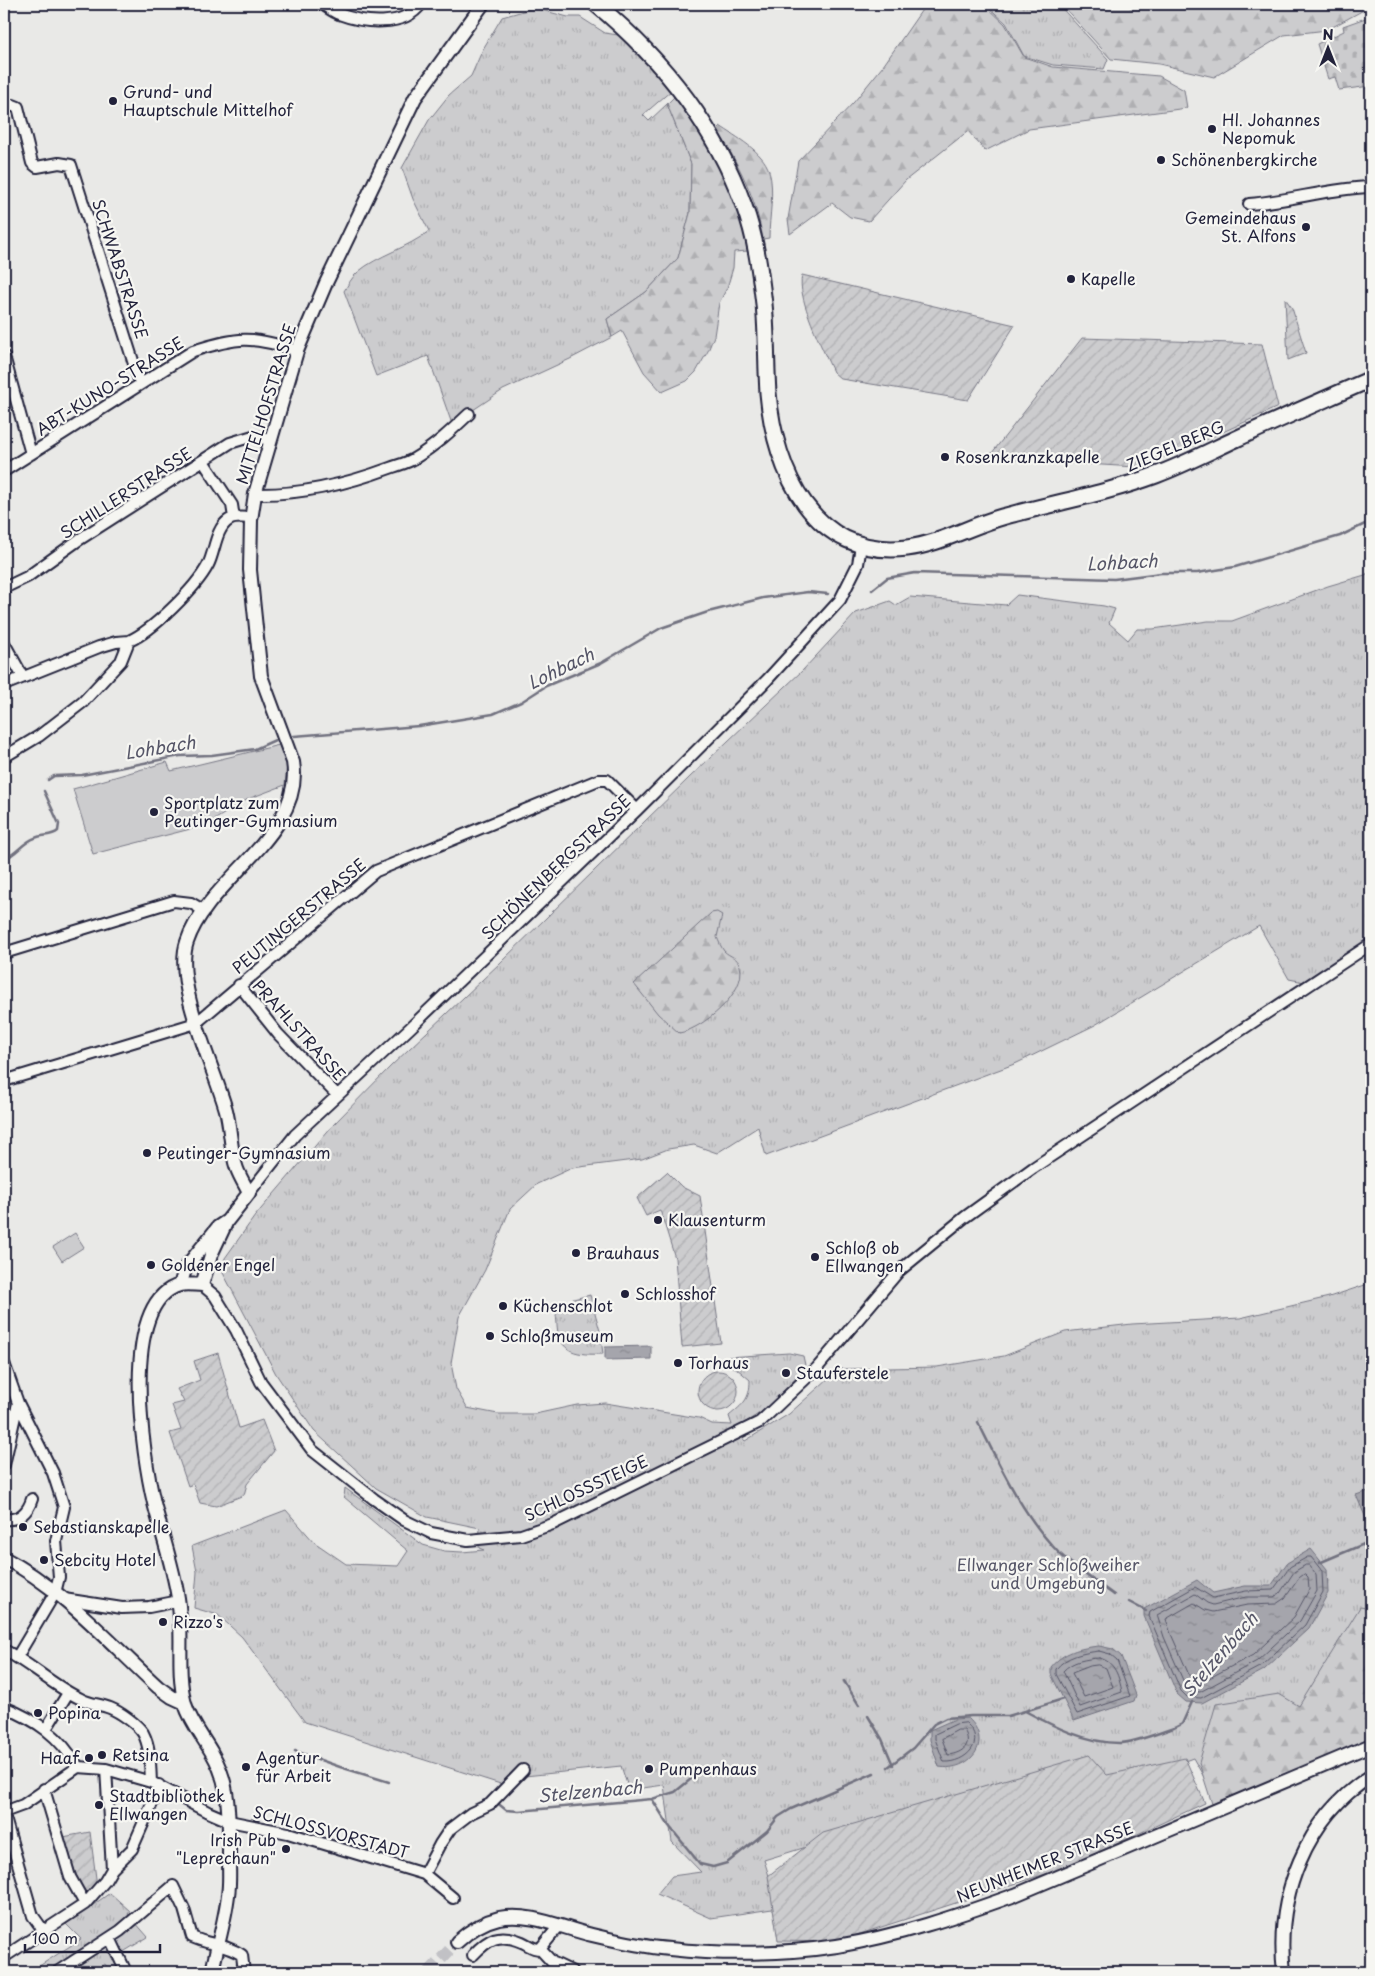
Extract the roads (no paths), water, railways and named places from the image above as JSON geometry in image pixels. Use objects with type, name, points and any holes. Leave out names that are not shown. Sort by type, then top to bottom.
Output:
[{"type":"main road","points":[[596,4],[620,24],[679,88],[713,138],[728,168],[752,231],[759,265],[764,308],[768,395],[778,445],[785,465],[792,484],[810,511],[829,530],[862,546]]},
{"type":"main road","name":"ZIEGELBERG","points":[[862,546],[905,548],[929,544],[1000,518],[1109,491],[1158,474],[1371,380]]},
{"type":"street","points":[[322,4],[337,14],[365,21],[396,20],[416,11],[421,4]]},
{"type":"street","name":"MITTELHOFSTRASSE","points":[[249,1193],[236,1169],[226,1112],[196,1023],[184,973],[184,953],[187,941],[204,910],[274,829],[292,792],[295,775],[293,762],[261,676],[250,570],[255,494],[269,440],[297,350],[350,230],[415,98],[483,4]]},
{"type":"street","name":"SCHWABSTRASSE","points":[[4,107],[14,105],[18,107],[32,163],[36,167],[59,164],[71,165],[140,383]]},
{"type":"street","points":[[1248,204],[1276,202],[1334,190],[1371,187]]},
{"type":"street","name":"ABT-KUNO-STRASSE","points":[[4,471],[193,351],[227,340],[248,339],[265,341],[297,350]]},
{"type":"street","points":[[4,356],[31,454]]},
{"type":"street","points":[[255,494],[278,494],[314,489],[368,476],[414,459],[448,434],[469,414]]},
{"type":"street","name":"SCHILLERSTRASSE","points":[[4,588],[27,577],[80,539],[230,444],[242,438],[253,436],[269,440]]},
{"type":"street","points":[[203,461],[232,505],[234,518]]},
{"type":"street","points":[[4,685],[99,647],[128,641],[140,636],[190,591],[208,564],[224,526],[229,520],[234,518],[252,518]]},
{"type":"street","name":"SCHÖNENBERGSTRASSE","points":[[249,1193],[295,1135],[410,1028],[637,810],[767,680],[840,600],[858,564],[862,546]]},
{"type":"street","points":[[4,757],[39,736],[83,702],[122,661],[128,641]]},
{"type":"street","points":[[4,643],[23,677]]},
{"type":"street","name":"PEUTINGERSTRASSE","points":[[4,1081],[196,1023],[376,871],[598,780],[607,780],[637,810]]},
{"type":"street","points":[[4,953],[174,901],[191,903],[204,910]]},
{"type":"street","name":"SCHLOSSSTEIGE","points":[[202,1285],[215,1296],[236,1330],[261,1382],[312,1450],[374,1500],[404,1520],[431,1533],[468,1540],[521,1535],[553,1524],[760,1422],[781,1405],[817,1368],[899,1271],[965,1217],[1033,1168],[1371,944]]},
{"type":"street","name":"PRAHLSTRASSE","points":[[239,986],[278,1034],[337,1095]]},
{"type":"street","points":[[180,1285],[186,1267],[218,1227],[227,1220],[249,1193]]},
{"type":"street","points":[[212,1972],[220,1944],[229,1892],[229,1821],[222,1775],[213,1755],[191,1720],[185,1703],[182,1686],[179,1600],[173,1570],[152,1493],[144,1448],[140,1366],[144,1330],[150,1311],[167,1291],[180,1285],[202,1285],[211,1255],[221,1238],[227,1220]]},
{"type":"street","points":[[4,1363],[18,1403],[53,1474],[64,1507],[56,1541],[59,1596],[17,1657]]},
{"type":"street","points":[[4,1465],[18,1403]]},
{"type":"street","points":[[4,1519],[10,1520],[24,1514],[29,1508],[32,1498]]},
{"type":"street","points":[[4,1558],[28,1571],[59,1596],[158,1687],[185,1703]]},
{"type":"street","points":[[59,1596],[122,1608],[149,1607],[179,1600]]},
{"type":"street","points":[[4,1650],[82,1700],[112,1708],[128,1719],[142,1732],[149,1749],[155,1783],[154,1799],[132,1849],[112,1869],[106,1881],[85,1904],[4,1957]]},
{"type":"street","points":[[46,1729],[68,1692]]},
{"type":"street","points":[[4,1707],[46,1729],[67,1748],[78,1767],[23,1805],[4,1814],[33,1916],[43,1930]]},
{"type":"street","name":"NEUNHEIMER STRASSE","points":[[457,1942],[472,1928],[486,1921],[521,1917],[624,1942],[670,1949],[737,1952],[801,1950],[845,1944],[957,1916],[1015,1895],[1371,1745]]},
{"type":"street","name":"SCHLOSSVORSTADT","points":[[78,1767],[106,1769],[155,1783],[208,1812],[229,1821],[288,1833],[424,1874],[453,1898]]},
{"type":"street","points":[[106,1769],[112,1869]]},
{"type":"street","name":"SCHLOSSVORSTADT","points":[[424,1874],[450,1829],[460,1820],[499,1797],[523,1770]]},
{"type":"street","points":[[1284,1972],[1283,1922],[1293,1878],[1303,1852],[1339,1801],[1357,1785],[1371,1776]]},
{"type":"street","points":[[44,1789],[70,1877],[85,1904]]},
{"type":"street","points":[[57,1972],[110,1938],[173,1886],[184,1909],[192,1937],[201,1941],[220,1944],[242,1955],[244,1972]]},
{"type":"street","points":[[540,1949],[559,1926]]},
{"type":"street","points":[[473,1955],[489,1940],[504,1936],[535,1949],[540,1949],[552,1962],[573,1972]]},
{"type":"street","points":[[110,1938],[126,1972]]},
{"type":"water","points":[[651,1346],[651,1359],[605,1360],[605,1347]]},
{"type":"water","points":[[1371,1490],[1371,1530],[1356,1495]]},
{"type":"water","points":[[1311,1549],[1327,1569],[1328,1593],[1309,1628],[1264,1670],[1202,1703],[1186,1702],[1177,1694],[1144,1616],[1144,1609],[1197,1580],[1213,1593],[1245,1586],[1271,1586],[1287,1563]]},
{"type":"water","points":[[1099,1646],[1113,1649],[1121,1656],[1136,1695],[1134,1701],[1074,1721],[1051,1674],[1051,1667],[1066,1654]]},
{"type":"water","points":[[968,1718],[979,1736],[975,1753],[969,1760],[960,1765],[939,1767],[930,1740],[930,1730],[955,1719]]},
{"type":"waterway","name":"Lohbach","points":[[872,590],[887,578],[915,573],[1114,579],[1161,573],[1197,573],[1235,567],[1340,536],[1371,523]]},
{"type":"waterway","name":"Lohbach","points":[[294,736],[419,726],[493,714],[521,702],[546,686],[601,663],[661,628],[708,612],[763,598],[808,592],[828,594]]},
{"type":"waterway","name":"Lohbach","points":[[48,780],[54,776],[82,775],[180,756],[212,755],[255,749],[275,740]]},
{"type":"waterway","name":"Lohbach","points":[[4,859],[12,855],[27,842],[58,831],[59,824],[44,791]]},
{"type":"waterway","points":[[978,1422],[1014,1491],[1046,1539],[1072,1564],[1114,1595]]},
{"type":"waterway","name":"Stelzenbach","points":[[1319,1563],[1371,1541]]},
{"type":"waterway","points":[[1129,1602],[1146,1611]]},
{"type":"waterway","points":[[844,1681],[859,1705]]},
{"type":"waterway","points":[[1025,1711],[1063,1699]]},
{"type":"waterway","name":"Stelzenbach","points":[[888,1767],[913,1748],[934,1724],[946,1718],[1008,1716],[1025,1711],[1058,1728],[1082,1737],[1125,1743],[1139,1740],[1182,1724],[1192,1702]]},
{"type":"waterway","points":[[868,1716],[882,1739],[893,1765]]},
{"type":"waterway","name":"Stelzenbach","points":[[295,1751],[389,1782]]},
{"type":"waterway","points":[[652,1799],[675,1792],[707,1766]]},
{"type":"waterway","name":"Stelzenbach","points":[[495,1801],[506,1810],[519,1811],[652,1799],[669,1826],[700,1864],[713,1867],[727,1863],[767,1831],[778,1817],[791,1809],[874,1773]]},
{"type":"tunnel","points":[[429,1972],[457,1942]]},
{"type":"place","name":"Grund- und Hauptschule Mittelhof","points":[[113,101]]},
{"type":"place","name":"Hl. Johannes Nepomuk","points":[[1212,129]]},
{"type":"place","name":"Schönenbergkirche","points":[[1161,160]]},
{"type":"place","name":"Gemeindehaus St. Alfons","points":[[1306,227]]},
{"type":"place","name":"Kapelle","points":[[1071,279]]},
{"type":"place","name":"Rosenkranzkapelle","points":[[945,457]]},
{"type":"place","name":"Sportplatz zum Peutinger-Gymnasium","points":[[154,812]]},
{"type":"place","name":"Peutinger-Gymnasium","points":[[147,1153]]},
{"type":"place","name":"Klausenturm","points":[[658,1220]]},
{"type":"place","name":"Brauhaus","points":[[576,1253]]},
{"type":"place","name":"Schloß ob Ellwangen","points":[[815,1257]]},
{"type":"place","name":"Goldener Engel","points":[[151,1265]]},
{"type":"place","name":"Schlosshof","points":[[625,1294]]},
{"type":"place","name":"Küchenschlot","points":[[503,1306]]},
{"type":"place","name":"Schloßmuseum","points":[[490,1336]]},
{"type":"place","name":"Torhaus","points":[[678,1363]]},
{"type":"place","name":"Stauferstele","points":[[786,1373]]},
{"type":"place","name":"Sebastianskapelle","points":[[23,1527]]},
{"type":"place","name":"Sebcity Hotel","points":[[44,1560]]},
{"type":"place","name":"Rizzo's","points":[[163,1622]]},
{"type":"place","name":"Popina","points":[[38,1713]]},
{"type":"place","name":"Retsina","points":[[102,1755]]},
{"type":"place","name":"Haaf","points":[[89,1758]]},
{"type":"place","name":"Agentur für Arbeit","points":[[246,1767]]},
{"type":"place","name":"Pumpenhaus","points":[[649,1769]]},
{"type":"place","name":"Stadtbibliothek Ellwangen","points":[[99,1805]]},
{"type":"place","name":"Irish Pub \"Leprechaun\"","points":[[286,1849]]},
{"type":"park label","name":"Ellwanger Schloßweiher und Umgebung","points":[[1048,1574]]}]
